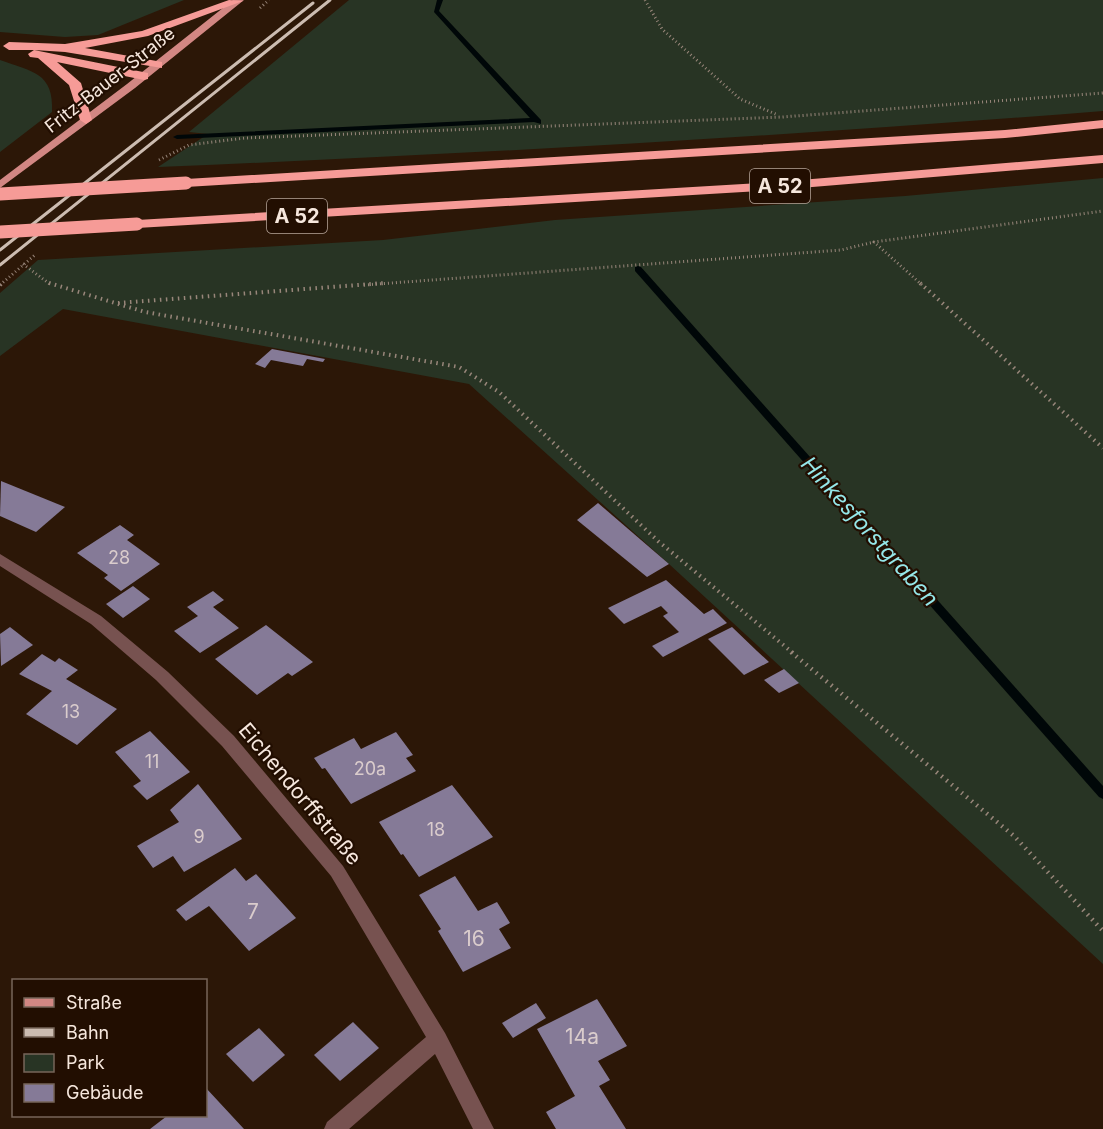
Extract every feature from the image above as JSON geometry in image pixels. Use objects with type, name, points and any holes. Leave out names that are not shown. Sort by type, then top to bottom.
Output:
[{"type":"highway","points":[[64,48],[134,36],[238,1]]},
{"type":"highway","points":[[5,45],[64,48],[158,65]]},
{"type":"highway","points":[[5,45],[42,57],[144,76]]},
{"type":"highway","points":[[42,57],[75,83],[86,120]]},
{"type":"highway","name":"A 52","points":[[0,194],[1005,134],[1103,124]]},
{"type":"highway","name":"A 52","points":[[0,232],[776,186],[1103,159]]},
{"type":"main road","name":"Fritz-Bauer-Straße","points":[[0,185],[144,76],[238,1]]},
{"type":"street","name":"Eichendorffstraße","points":[[1,561],[96,620],[162,676],[228,741],[337,871],[438,1038],[484,1129]]},
{"type":"street","points":[[334,1129],[438,1038]]},
{"type":"path","points":[[645,0],[662,29],[740,99],[782,117],[1103,93]]},
{"type":"path","points":[[114,303],[841,250],[874,242],[1103,211]]},
{"type":"path","points":[[874,242],[1103,448]]},
{"type":"path","points":[[24,264],[51,285],[145,312],[459,367],[499,392],[658,541],[1014,836],[1103,931]]},
{"type":"green space","points":[[0,0],[184,0],[98,35],[65,37],[0,32]]},
{"type":"green space","points":[[349,0],[1103,0],[1103,111],[630,144],[158,167],[208,134],[189,132]]},
{"type":"green space","points":[[0,60],[31,71],[45,81],[52,99],[52,112],[0,152]]},
{"type":"green space","points":[[1103,178],[1103,964],[669,564],[469,384],[63,309],[0,356],[0,293],[38,260],[383,240],[555,220],[905,196]]},
{"type":"building","points":[[272,349],[325,359],[323,362],[307,359],[303,366],[271,360],[265,368],[255,364]]},
{"type":"building","points":[[1,481],[65,507],[36,532],[0,516]]},
{"type":"building","points":[[598,503],[669,564],[647,577],[577,520]]},
{"type":"building","points":[[120,525],[134,535],[127,540],[160,564],[121,591],[104,578],[108,575],[77,553]]},
{"type":"building","points":[[666,580],[704,614],[713,609],[727,623],[663,657],[652,646],[679,632],[663,616],[668,613],[661,606],[624,624],[608,608]]},
{"type":"building","points":[[133,586],[150,599],[123,618],[106,604]]},
{"type":"building","points":[[213,591],[224,600],[213,607],[239,628],[200,653],[174,631],[198,616],[187,607]]},
{"type":"building","points":[[266,625],[313,662],[292,676],[288,673],[257,695],[215,659]]},
{"type":"building","points":[[10,627],[33,645],[1,666],[0,634]]},
{"type":"building","points":[[732,627],[769,662],[744,675],[708,639]]},
{"type":"building","points":[[42,654],[55,662],[59,658],[78,670],[66,679],[117,709],[77,745],[26,714],[52,691],[19,674]]},
{"type":"building","points":[[784,669],[799,683],[779,693],[764,680]]},
{"type":"building","points":[[150,731],[190,772],[147,800],[133,786],[141,781],[115,752]]},
{"type":"building","points":[[396,732],[413,755],[406,758],[416,771],[351,804],[325,768],[322,769],[314,758],[354,738],[361,749]]},
{"type":"building","points":[[198,784],[242,839],[184,872],[173,856],[153,868],[137,846],[179,822],[170,810]]},
{"type":"building","points":[[452,785],[493,837],[419,877],[379,822]]},
{"type":"building","points":[[235,868],[246,881],[256,874],[296,918],[249,951],[209,906],[186,921],[176,910]]},
{"type":"building","points":[[455,876],[478,911],[497,902],[510,923],[499,929],[511,948],[463,972],[438,931],[441,929],[419,895]]},
{"type":"building","points":[[597,999],[627,1046],[598,1061],[610,1080],[599,1086],[626,1129],[556,1129],[546,1112],[575,1096],[537,1029]]},
{"type":"building","points":[[536,1003],[546,1018],[513,1038],[502,1023]]},
{"type":"building","points":[[353,1022],[379,1048],[340,1081],[314,1055]]},
{"type":"building","points":[[259,1028],[285,1055],[253,1082],[226,1054]]},
{"type":"building","points":[[207,1089],[244,1129],[150,1129],[166,1117],[207,1117]]},
{"type":"waterway","name":"Hinkesforstgraben","points":[[440,0],[436,11],[538,122]]},
{"type":"waterway","points":[[177,137],[536,120]]},
{"type":"waterway","name":"Hinkesforstgraben","points":[[638,269],[1103,794]]},
{"type":"railway","points":[[0,265],[330,0]]},
{"type":"railway","points":[[0,250],[313,3]]}]
